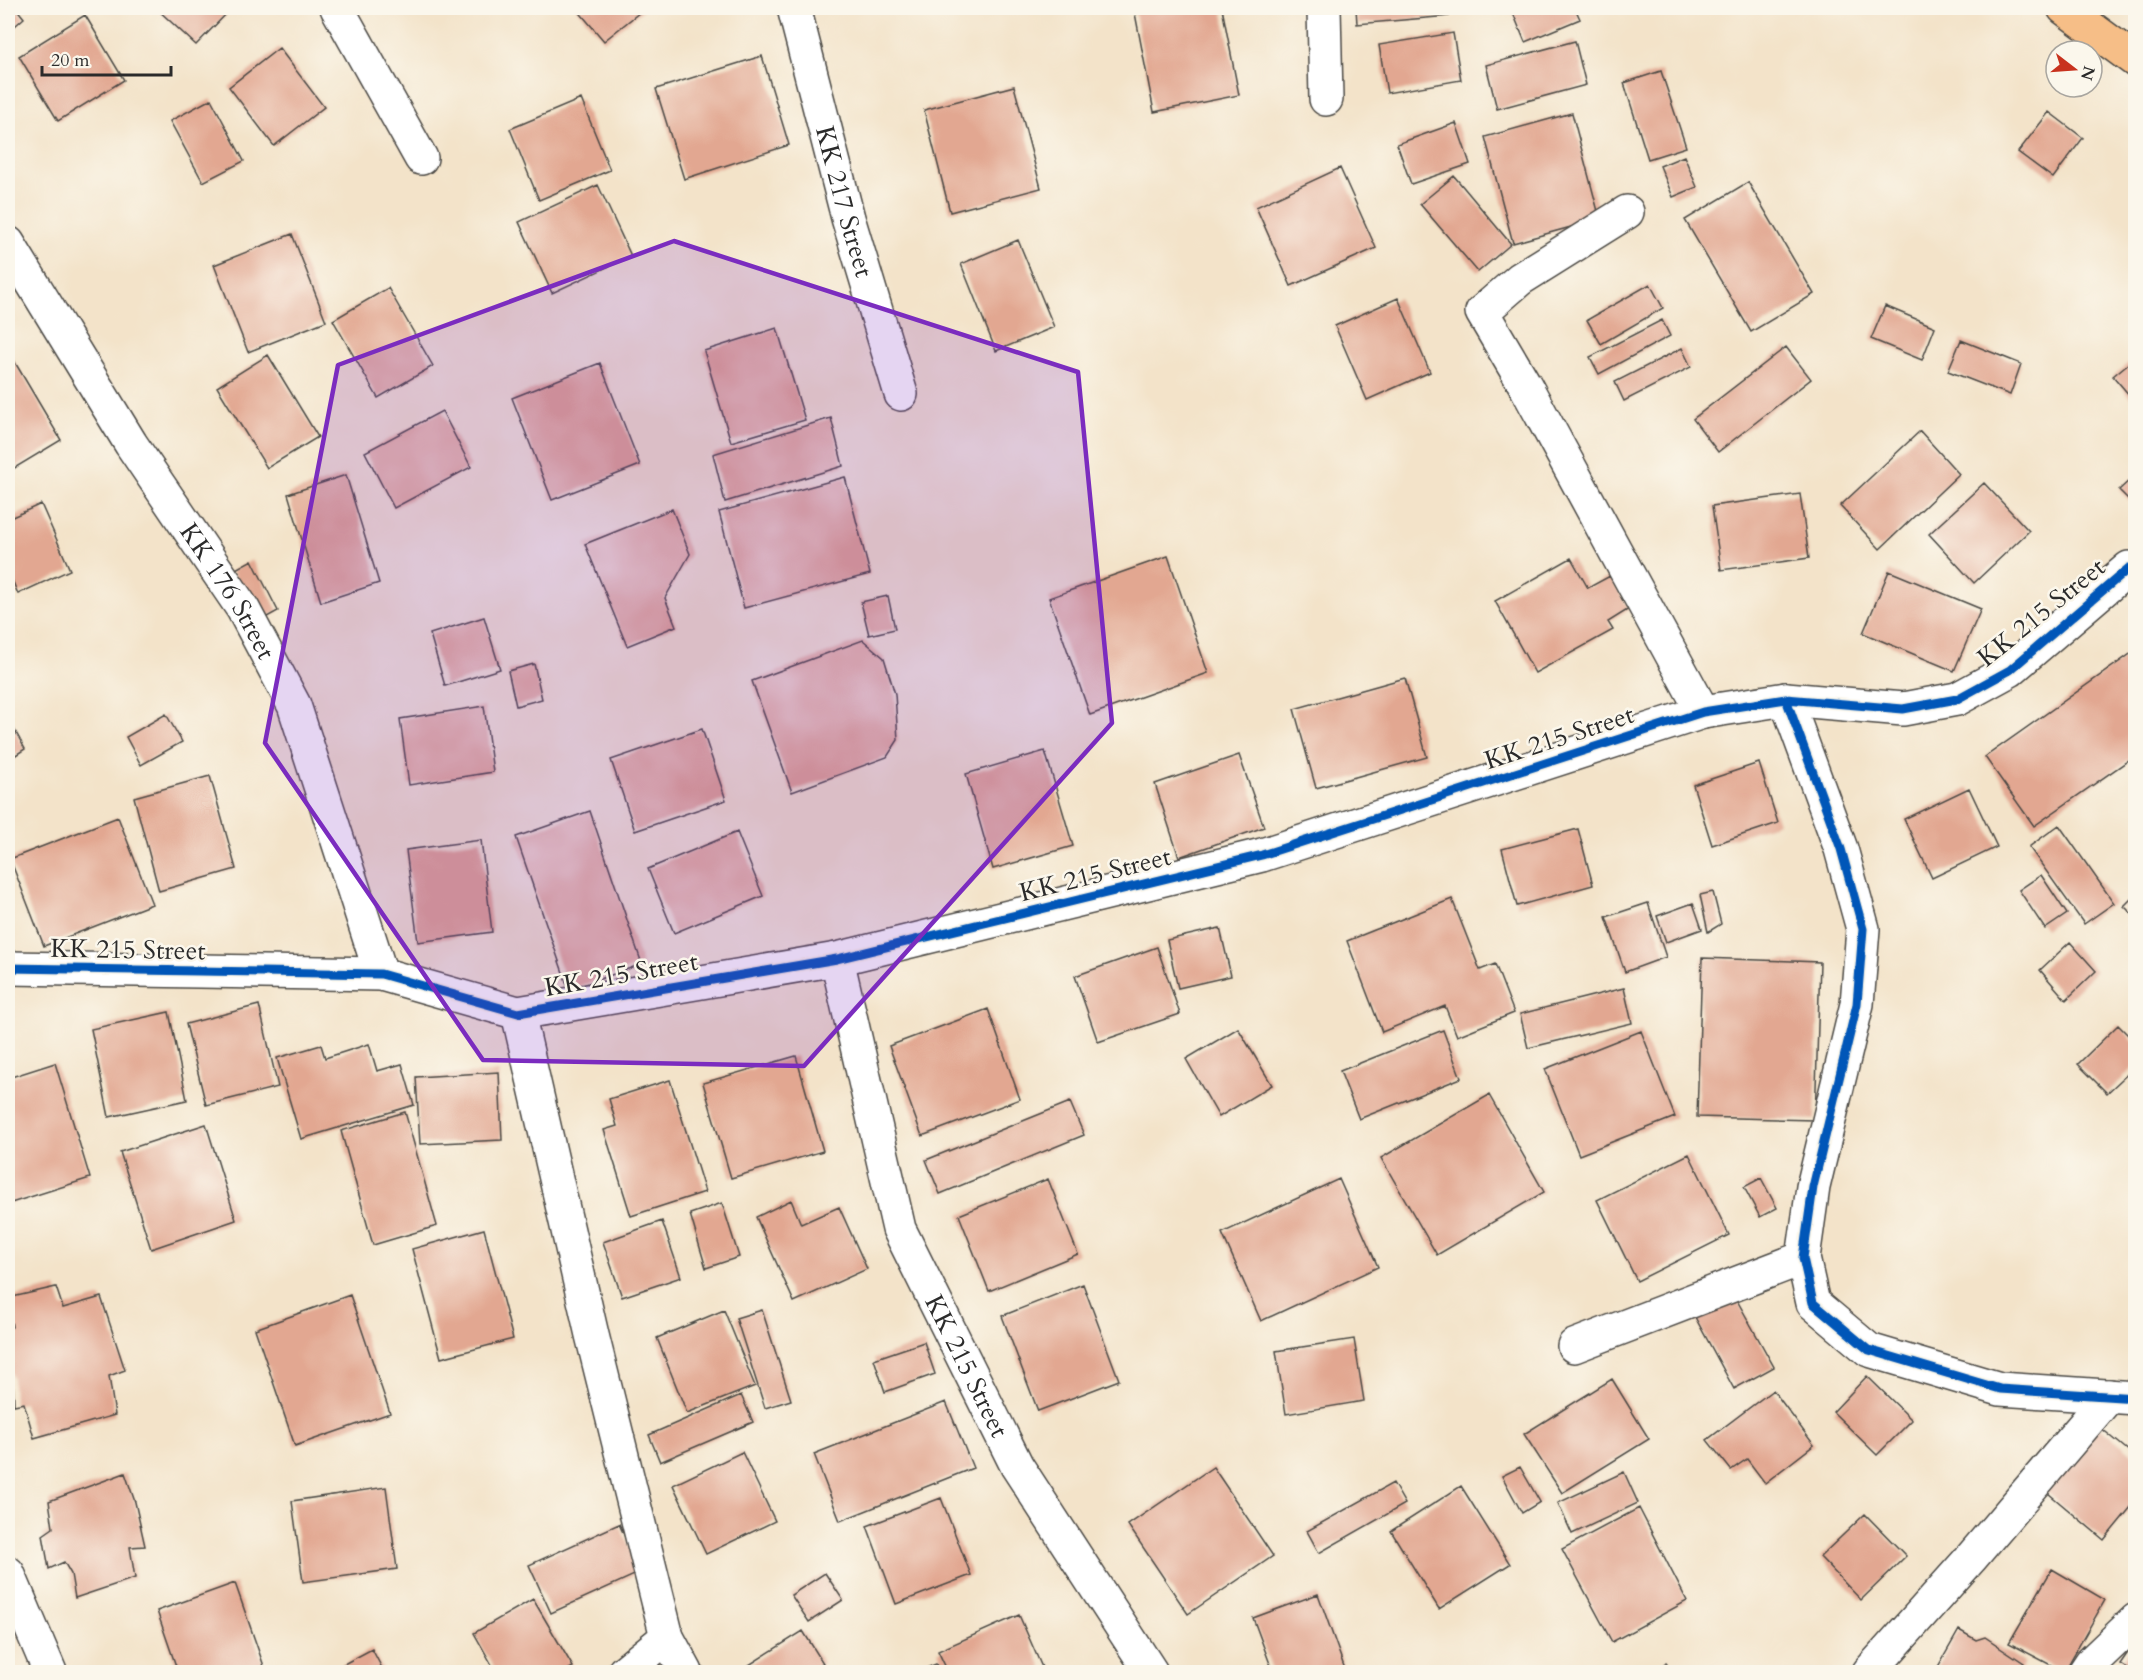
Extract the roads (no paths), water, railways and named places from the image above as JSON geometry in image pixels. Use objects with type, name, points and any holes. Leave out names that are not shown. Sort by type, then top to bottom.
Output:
[{"type":"main road","points":[[2064,8],[2136,61]]},
{"type":"street","points":[[337,8],[421,158]]},
{"type":"street","name":"KK 217 Street","points":[[794,8],[848,218],[901,394]]},
{"type":"street","points":[[1324,8],[1326,99]]},
{"type":"street","points":[[1627,212],[1520,279],[1482,312],[1531,396],[1703,712]]},
{"type":"street","name":"KK 176 Street","points":[[8,243],[131,444],[243,609],[289,695],[381,974]]},
{"type":"street","name":"KK 215 Street","points":[[8,968],[381,974],[518,1013],[837,959],[1262,855],[1703,712],[1786,699],[1902,709],[1957,699],[2010,670],[2129,568],[2136,569]]},
{"type":"street","points":[[1786,699],[1841,849],[1863,928],[1857,1004],[1813,1187],[1803,1258],[1813,1303],[1869,1350],[2000,1389],[2122,1397]]},
{"type":"street","name":"KK 215 Street","points":[[837,959],[899,1229],[1017,1466],[1151,1672]]},
{"type":"street","points":[[518,1013],[592,1335],[667,1637],[686,1672]]},
{"type":"street","points":[[1574,1346],[1803,1258]]},
{"type":"street","points":[[1869,1672],[1971,1558],[2122,1397]]},
{"type":"street","points":[[8,1573],[50,1672]]},
{"type":"street","points":[[2085,1672],[2091,1663],[2136,1620]]},
{"type":"street","points":[[624,1672],[667,1637]]}]
